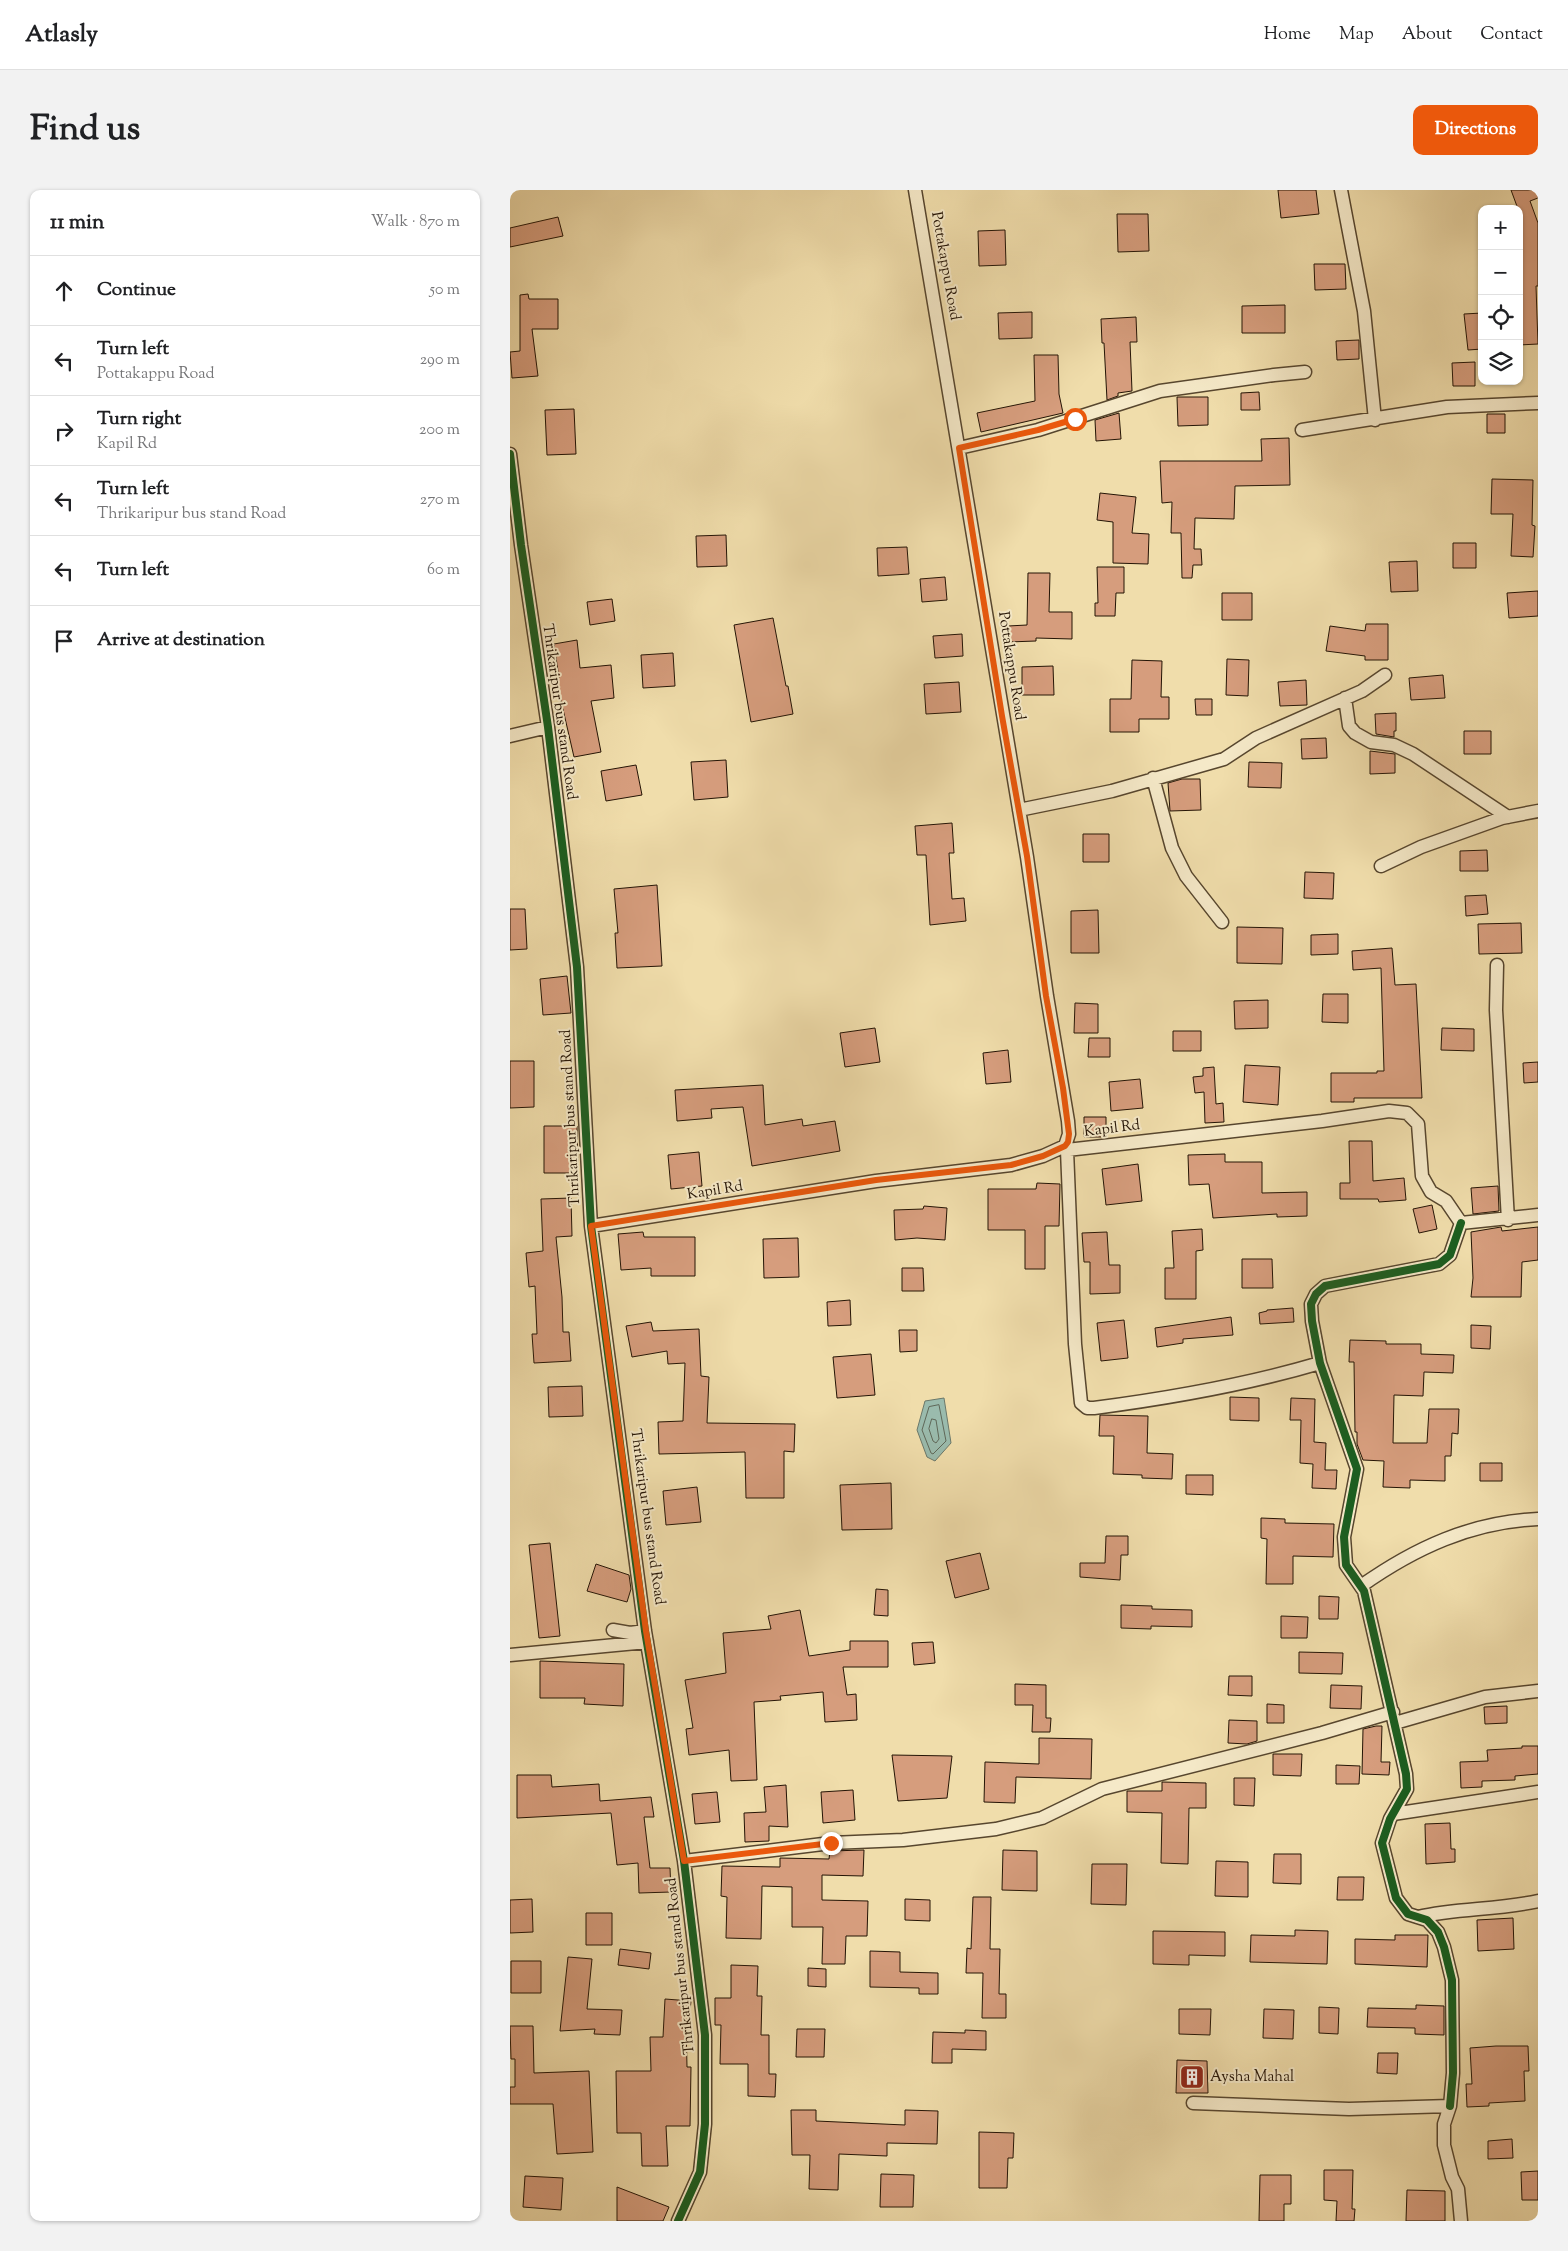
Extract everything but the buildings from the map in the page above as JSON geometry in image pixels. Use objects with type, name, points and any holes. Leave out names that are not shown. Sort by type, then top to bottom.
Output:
[{"type":"street","name":"Pottakappu Road","points":[[915,190],[1019,810],[1046,996],[1063,1088],[1069,1134],[1066,1148],[1075,1344],[1081,1403],[1087,1408],[1094,1408],[1175,1397],[1288,1373],[1320,1363]]},
{"type":"street","points":[[1341,190],[1364,310],[1375,420]]},
{"type":"street","points":[[959,448],[1038,430],[1160,391],[1305,372]]},
{"type":"street","points":[[1302,430],[1447,408],[1538,403]]},
{"type":"street","name":"Thrikaripur bus stand Road","points":[[510,454],[515,545],[548,728],[577,967],[591,1226],[646,1637],[684,1861],[705,2035],[705,2124],[700,2172],[678,2221]]},
{"type":"street","points":[[1019,810],[1112,791],[1224,759],[1256,738],[1362,691],[1385,675]]},
{"type":"street","points":[[1345,698],[1349,726],[1355,733],[1370,742],[1394,745],[1413,754],[1508,817]]},
{"type":"street","points":[[510,736],[548,728]]},
{"type":"street","points":[[1154,778],[1172,848],[1186,876],[1222,922]]},
{"type":"street","points":[[1380,866],[1421,847],[1508,817],[1538,811]]},
{"type":"street","points":[[1497,965],[1496,1010],[1508,1220]]},
{"type":"street","name":"Kapil Rd","points":[[591,1226],[876,1180],[1011,1165],[1066,1148],[1322,1121],[1390,1111],[1407,1113],[1418,1124],[1422,1176],[1431,1192],[1446,1201],[1461,1223]]},
{"type":"street","points":[[1461,2221],[1458,2189],[1452,2177],[1444,2145],[1444,2124],[1450,2106],[1453,2073],[1452,1980],[1444,1947],[1438,1932],[1427,1920],[1408,1914],[1396,1898],[1388,1872],[1382,1843],[1393,1814],[1407,1789],[1406,1774],[1364,1591],[1346,1565],[1344,1537],[1357,1469],[1320,1363],[1312,1321],[1311,1304],[1316,1294],[1325,1286],[1439,1264],[1450,1255],[1461,1223],[1508,1220],[1538,1215]]},
{"type":"street","points":[[1361,1586],[1390,1566],[1441,1539],[1485,1526],[1517,1520],[1538,1519]]},
{"type":"street","points":[[613,1630],[646,1637]]},
{"type":"street","points":[[510,1655],[646,1637]]},
{"type":"street","points":[[684,1861],[831,1843],[903,1840],[996,1829],[1042,1818],[1102,1789],[1322,1733],[1485,1697],[1538,1691]]},
{"type":"street","points":[[1393,1814],[1538,1792]]},
{"type":"street","points":[[1418,1917],[1443,1911],[1511,1907],[1538,1902]]},
{"type":"street","points":[[1193,2103],[1349,2109],[1450,2106]]},
{"type":"water","points":[[944,1398],[951,1443],[935,1461],[927,1457],[917,1430],[925,1401]]},
{"type":"cycle path","points":[[510,454],[521,545],[548,727],[577,967],[591,1226],[645,1631],[684,1861],[705,2035],[705,2124],[700,2172],[678,2221]]},
{"type":"cycle path","points":[[1450,2106],[1453,2073],[1452,1980],[1444,1947],[1438,1932],[1427,1920],[1408,1914],[1396,1898],[1382,1843],[1390,1819],[1407,1789],[1406,1774],[1364,1591],[1346,1565],[1344,1537],[1357,1469],[1320,1363],[1312,1321],[1311,1304],[1316,1294],[1325,1286],[1439,1264],[1450,1255],[1461,1223]]},
{"type":"place","name":"Aysha Mahal","points":[[1192,2077]]},
{"type":"route","points":[[831,1843],[684,1861],[646,1631],[591,1226],[876,1180],[1011,1165],[1043,1156],[1065,1146],[1068,1142],[1069,1134],[1063,1088],[1046,996],[1027,856],[1002,716],[959,448],[1038,430],[1075,419]]}]
